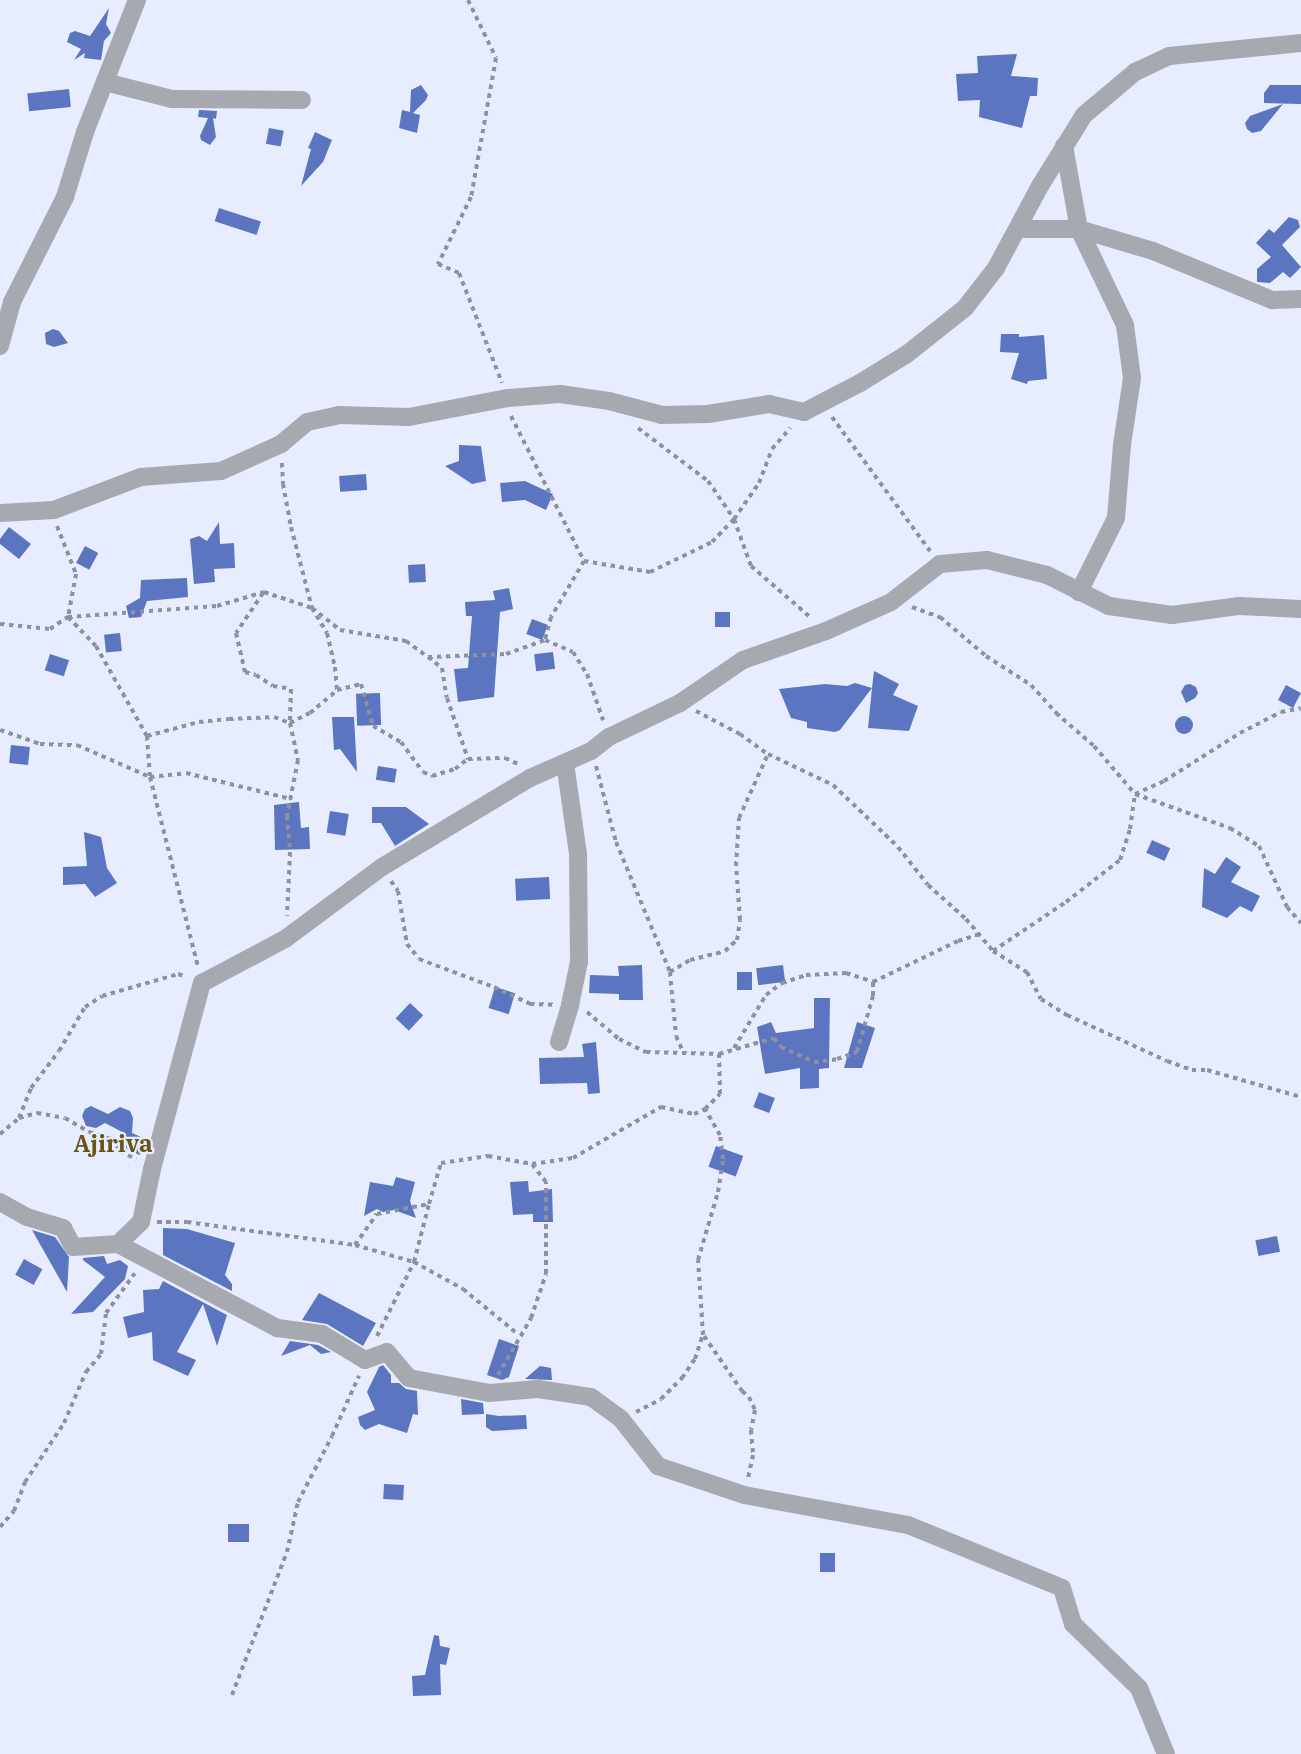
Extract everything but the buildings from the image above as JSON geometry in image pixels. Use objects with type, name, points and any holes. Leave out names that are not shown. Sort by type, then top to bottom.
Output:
[{"type":"street","points":[[0,346],[12,302],[65,197],[105,82],[137,0]]},
{"type":"street","points":[[0,513],[54,510],[141,477],[221,471],[281,444],[307,423],[339,415],[409,417],[508,398],[560,394],[609,401],[662,415],[708,414],[769,404],[804,412],[860,383],[907,354],[965,308],[980,292],[1084,115],[1135,72],[1169,56],[1301,43]]},
{"type":"street","points":[[105,82],[172,99],[302,100]]},
{"type":"street","points":[[1064,147],[1070,192],[1079,229],[1125,325],[1132,378],[1122,445],[1116,518],[1080,591]]},
{"type":"street","points":[[1018,229],[1079,229],[1153,250],[1272,300],[1301,299]]},
{"type":"street","points":[[118,1244],[141,1222],[152,1169],[202,982],[285,939],[382,867],[530,778],[591,751],[609,738],[680,702],[743,660],[826,631],[891,602],[940,564],[987,560],[1047,575],[1108,606],[1172,615],[1239,606],[1301,609]]},
{"type":"street","points":[[559,1042],[579,963],[578,854],[565,763]]},
{"type":"street","points":[[0,1202],[27,1217],[63,1228],[73,1247],[118,1244],[277,1328],[322,1334],[365,1360],[387,1352],[409,1378],[489,1393],[538,1389],[591,1397],[621,1419],[658,1466],[744,1495],[908,1525],[1062,1588],[1073,1624],[1139,1688],[1166,1754]]},
{"type":"path","points":[[468,0],[496,58],[471,197],[438,264],[459,273],[508,398],[511,416],[584,561]]},
{"type":"path","points":[[584,561],[650,572],[712,542],[734,519],[759,483],[771,449],[804,412],[830,415],[940,564]]},
{"type":"path","points":[[635,426],[708,481],[734,519],[751,566],[826,631]]},
{"type":"path","points":[[281,444],[283,484],[312,608],[327,633],[335,668],[337,690]]},
{"type":"path","points":[[54,510],[58,531],[76,574],[68,617]]},
{"type":"path","points":[[545,640],[551,617],[584,561]]},
{"type":"path","points":[[264,592],[236,633],[245,672],[256,675],[273,686],[291,689],[290,723],[298,760],[287,816],[290,862],[285,939]]},
{"type":"path","points":[[0,624],[50,629],[68,617],[218,606],[264,592],[312,608],[340,630],[405,641],[442,668],[447,698],[468,759]]},
{"type":"path","points":[[891,602],[926,610],[940,617],[986,656],[1031,685],[1056,713],[1094,746],[1135,794],[1230,828],[1259,846],[1287,907],[1301,923]]},
{"type":"path","points":[[68,617],[96,646],[147,736],[150,777],[202,982]]},
{"type":"path","points":[[428,657],[506,654],[545,640],[573,652],[582,667],[609,738]]},
{"type":"path","points":[[147,736],[199,722],[229,719],[274,717],[290,723],[310,713],[337,690],[361,684],[373,726],[401,742],[423,772],[432,776],[455,769],[468,759],[505,758],[525,768],[530,778]]},
{"type":"path","points":[[680,702],[740,734],[768,754],[833,784],[898,847],[947,904],[980,934],[993,951],[1027,972],[1041,999],[1095,1028],[1192,1070],[1206,1070],[1301,1097]]},
{"type":"path","points":[[1135,794],[1164,781],[1240,733],[1281,712],[1301,708]]},
{"type":"path","points":[[0,730],[40,744],[77,745],[150,777],[186,773],[291,799]]},
{"type":"path","points":[[591,751],[616,842],[670,972],[676,1036],[683,1052]]},
{"type":"path","points":[[670,972],[690,960],[725,951],[737,940],[740,920],[736,866],[739,818],[768,754]]},
{"type":"path","points":[[993,951],[1057,908],[1120,860],[1130,829],[1135,794]]},
{"type":"path","points":[[382,867],[398,891],[407,944],[419,960],[495,987],[530,1004],[570,1005],[593,1014],[605,1030],[646,1052],[719,1054],[733,1048],[774,1038],[781,1047],[814,1062],[837,1059],[857,1052],[873,996],[873,982]]},
{"type":"path","points":[[733,1048],[766,995],[782,983],[806,975],[846,973],[873,982],[958,941],[980,934]]},
{"type":"path","points":[[19,1118],[31,1088],[59,1051],[85,1007],[102,996],[178,974],[202,982]]},
{"type":"path","points":[[232,1695],[287,1552],[298,1502],[332,1436],[365,1360],[414,1262],[441,1163],[488,1156],[532,1164],[573,1158],[662,1107],[694,1114],[705,1109],[720,1094],[719,1054]]},
{"type":"path","points":[[621,1419],[661,1399],[682,1378],[695,1359],[703,1335],[698,1260],[718,1192],[723,1159],[720,1135],[705,1109]]},
{"type":"path","points":[[0,1134],[19,1118],[37,1113],[65,1118],[89,1132],[111,1139],[120,1151],[152,1169]]},
{"type":"path","points":[[489,1393],[519,1335],[531,1318],[546,1274],[546,1182],[532,1164]]},
{"type":"path","points":[[355,1245],[377,1214],[429,1204]]},
{"type":"path","points":[[141,1222],[187,1222],[355,1245],[414,1262],[463,1289],[519,1335]]},
{"type":"path","points":[[0,1527],[14,1511],[25,1482],[64,1423],[86,1372],[101,1354],[106,1313],[135,1272],[118,1244]]},
{"type":"path","points":[[703,1335],[742,1391],[749,1397],[755,1410],[751,1430],[753,1455],[744,1495]]},
{"type":"district","name":"Ajiriva","points":[[113,1144]]}]
